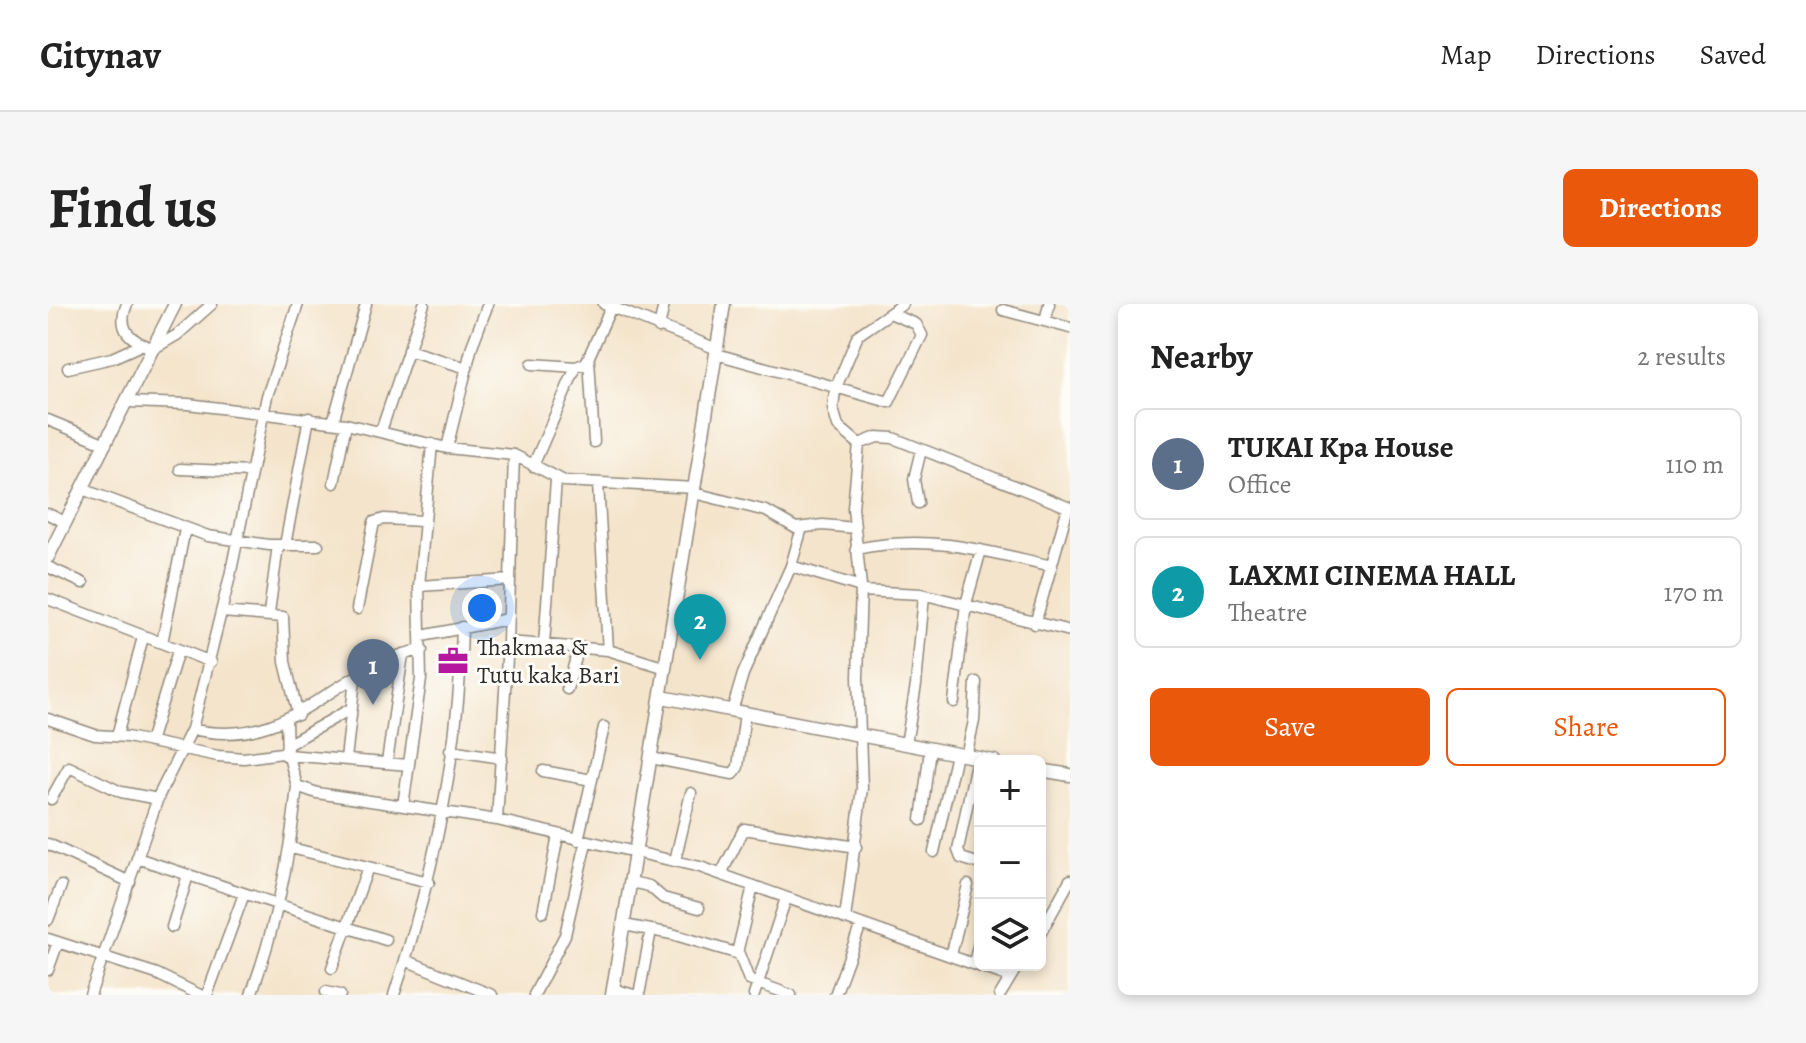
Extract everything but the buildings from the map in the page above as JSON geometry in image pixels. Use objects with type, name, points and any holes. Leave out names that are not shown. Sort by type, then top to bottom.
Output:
[{"type":"street","points":[[127,304],[123,325],[130,338],[147,347]]},
{"type":"street","points":[[48,557],[52,541],[65,522],[127,402],[147,347],[175,304]]},
{"type":"street","points":[[68,368],[112,358],[177,335],[212,304]]},
{"type":"street","points":[[90,995],[158,799],[192,729],[211,662],[278,356],[298,304]]},
{"type":"street","points":[[333,422],[366,304]]},
{"type":"street","points":[[381,431],[424,304]]},
{"type":"street","points":[[447,448],[479,321],[488,304]]},
{"type":"street","points":[[659,328],[664,304]]},
{"type":"street","points":[[651,930],[636,995],[612,992],[724,304]]},
{"type":"street","points":[[859,444],[838,426],[833,409],[835,390],[858,335],[865,327],[892,314],[903,304]]},
{"type":"street","points":[[1045,321],[1049,304]]},
{"type":"street","points":[[594,442],[589,359],[608,305],[717,352],[835,390],[884,402],[894,397],[922,335],[916,324],[892,314]]},
{"type":"street","points":[[1003,310],[1070,328]]},
{"type":"street","points":[[408,350],[467,368]]},
{"type":"street","points":[[533,466],[576,367],[589,359]]},
{"type":"street","points":[[532,364],[576,367]]},
{"type":"street","points":[[127,402],[309,418],[381,431],[447,448],[514,455],[556,480],[695,491],[766,511],[796,528],[801,533],[791,566],[743,674],[738,767],[733,774],[651,758]]},
{"type":"street","points":[[269,613],[309,418]]},
{"type":"street","points":[[48,420],[106,444]]},
{"type":"street","points":[[334,483],[346,424]]},
{"type":"street","points":[[859,444],[886,437],[1069,508],[1035,624]]},
{"type":"street","points":[[403,806],[422,650],[419,586],[432,444]]},
{"type":"street","points":[[845,919],[861,816],[861,589],[853,508],[859,444]]},
{"type":"street","points":[[918,503],[914,479],[921,450]]},
{"type":"street","points":[[497,820],[508,642],[514,455]]},
{"type":"street","points":[[180,469],[251,472]]},
{"type":"street","points":[[544,645],[556,480]]},
{"type":"street","points":[[598,484],[608,650]]},
{"type":"street","points":[[82,489],[185,529],[237,542],[318,545]]},
{"type":"street","points":[[48,514],[65,522]]},
{"type":"street","points":[[357,609],[374,522],[384,519],[423,521]]},
{"type":"street","points":[[796,528],[823,525],[855,528]]},
{"type":"street","points":[[162,643],[185,529]]},
{"type":"street","points":[[856,549],[911,540],[981,550],[1052,566]]},
{"type":"street","points":[[954,702],[966,604],[981,550]]},
{"type":"street","points":[[791,566],[861,589],[924,595],[1070,631]]},
{"type":"street","points":[[48,567],[83,583]]},
{"type":"street","points":[[419,586],[510,580]]},
{"type":"street","points":[[906,744],[916,685],[924,595]]},
{"type":"street","points":[[48,599],[211,662]]},
{"type":"street","points":[[222,612],[279,614],[284,620],[285,662],[298,715]]},
{"type":"street","points":[[422,636],[508,619]]},
{"type":"street","points":[[394,995],[429,882],[442,813],[459,687],[462,627]]},
{"type":"street","points":[[117,736],[143,637]]},
{"type":"street","points":[[508,642],[608,650],[666,668]]},
{"type":"street","points":[[567,689],[579,647]]},
{"type":"street","points":[[192,729],[215,734],[240,732],[286,721],[355,679],[403,654],[422,650]]},
{"type":"street","points":[[150,742],[178,651]]},
{"type":"street","points":[[387,762],[403,654]]},
{"type":"street","points":[[346,759],[355,679]]},
{"type":"street","points":[[934,852],[966,756],[974,721],[976,682]]},
{"type":"street","points":[[662,697],[974,757]]},
{"type":"street","points":[[287,750],[352,708]]},
{"type":"street","points":[[48,719],[95,735],[117,736],[232,757],[287,750],[409,765]]},
{"type":"street","points":[[251,995],[280,906],[291,848],[297,786],[287,750],[286,721]]},
{"type":"street","points":[[534,995],[565,935],[604,727]]},
{"type":"street","points":[[921,820],[930,749]]},
{"type":"street","points":[[450,750],[502,758]]},
{"type":"street","points":[[966,756],[958,850],[961,858],[974,862]]},
{"type":"street","points":[[51,799],[69,767],[121,792],[158,799]]},
{"type":"street","points":[[543,771],[592,780]]},
{"type":"street","points":[[1046,771],[1070,775]]},
{"type":"street","points":[[297,786],[497,820],[675,861],[721,874],[974,963]]},
{"type":"street","points":[[675,861],[691,793]]},
{"type":"street","points":[[721,874],[744,829],[856,847]]},
{"type":"street","points":[[543,912],[558,836]]},
{"type":"street","points":[[48,844],[130,882]]},
{"type":"street","points":[[291,848],[429,882]]},
{"type":"street","points":[[137,858],[386,940]]},
{"type":"street","points":[[332,968],[368,867]]},
{"type":"street","points":[[172,927],[188,875]]},
{"type":"street","points":[[1046,923],[1070,880]]},
{"type":"street","points":[[631,882],[649,886],[663,898],[699,908]]},
{"type":"street","points":[[951,955],[968,885]]},
{"type":"street","points":[[48,920],[61,886]]},
{"type":"street","points":[[737,953],[753,886]]},
{"type":"street","points":[[207,995],[244,894]]},
{"type":"street","points":[[755,990],[786,898]]},
{"type":"street","points":[[835,995],[861,924]]},
{"type":"street","points":[[624,925],[737,953],[744,960],[747,976],[755,990]]},
{"type":"street","points":[[48,970],[53,940],[157,974],[192,993]]},
{"type":"street","points":[[405,960],[492,995]]},
{"type":"street","points":[[995,971],[1010,977]]},
{"type":"street","points":[[1000,995],[1014,971]]},
{"type":"street","points":[[464,995],[468,984]]},
{"type":"street","points":[[755,990],[791,995]]},
{"type":"street","points":[[326,992],[340,995]]},
{"type":"place","name":"LAXMI CINEMA HALL","points":[[700,660]]},
{"type":"place","name":"Thakmaa & Tutu kaka Bari","points":[[453,661]]},
{"type":"place","name":"TUKAI Kpa House","points":[[373,705]]}]
